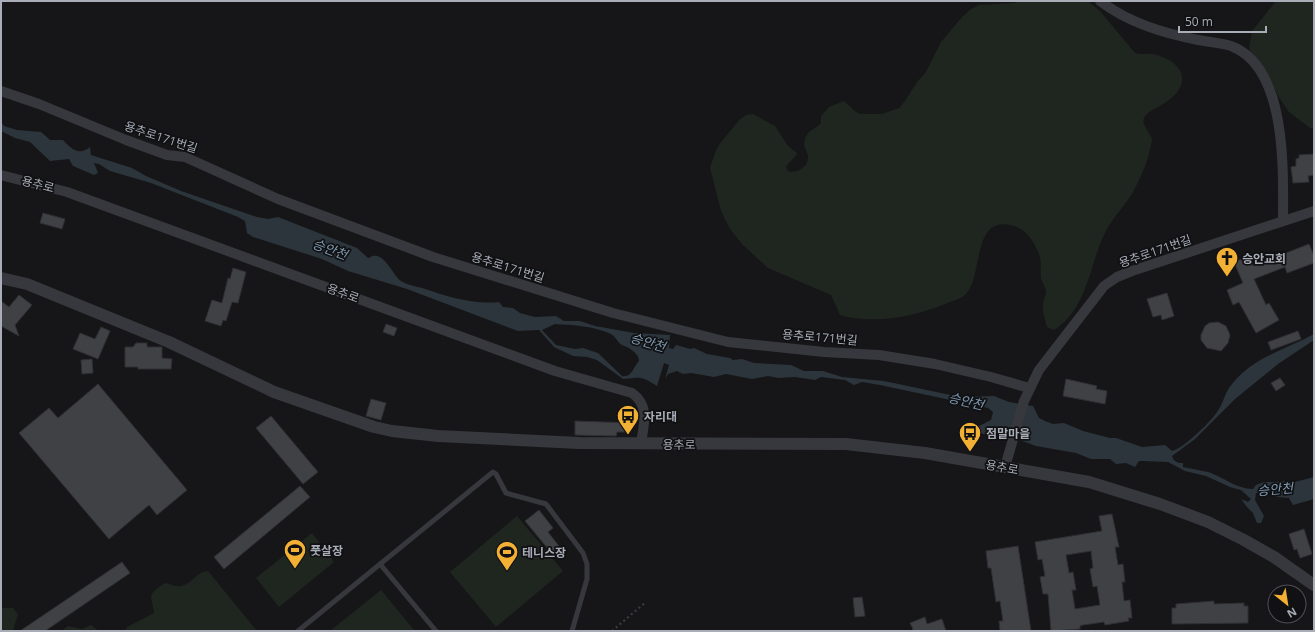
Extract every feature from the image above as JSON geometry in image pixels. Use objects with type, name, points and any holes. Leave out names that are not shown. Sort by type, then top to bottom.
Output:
[{"type":"street","points":[[1100,1],[1142,25],[1171,34],[1231,46],[1242,51],[1251,59],[1265,79],[1273,100],[1283,164],[1283,221]]},
{"type":"street","name":"용추로171번길","points":[[1,91],[39,104],[167,155],[185,157],[278,199],[434,257],[614,313],[728,342],[824,352],[879,355],[936,364],[1029,388]]},
{"type":"street","name":"용추로","points":[[1,175],[67,192],[555,371],[632,393],[639,398],[644,406],[642,443]]},
{"type":"street","name":"용추로171번길","points":[[1005,467],[1029,388],[1039,370],[1097,293],[1117,277],[1314,211]]},
{"type":"street","name":"용추로","points":[[1,278],[27,284],[169,342],[274,392],[374,427],[392,431],[438,436],[579,443],[846,444],[925,453],[1089,482],[1160,504],[1208,522],[1274,557],[1314,585]]},
{"type":"lane","points":[[298,631],[494,472],[506,494],[546,504],[583,553],[587,564],[587,579],[572,631]]},
{"type":"lane","points":[[380,564],[436,631]]},
{"type":"path","points":[[612,631],[646,602]]},
{"type":"shaded area","points":[[1017,1],[1088,1],[1100,11],[1135,53],[1153,54],[1172,62],[1178,67],[1182,80],[1175,95],[1148,113],[1144,118],[1143,121],[1152,140],[1144,168],[1132,194],[1107,229],[1087,284],[1075,310],[1066,321],[1054,330],[1047,327],[1043,306],[1046,290],[1041,278],[1041,263],[1039,254],[1025,232],[1010,225],[998,225],[989,230],[980,250],[971,286],[966,294],[961,298],[938,307],[910,315],[882,319],[853,318],[840,315],[831,295],[768,268],[742,244],[730,229],[721,211],[710,168],[718,146],[740,119],[746,115],[753,114],[775,126],[788,146],[797,153],[786,167],[788,171],[791,172],[801,169],[808,160],[804,146],[805,139],[810,131],[821,123],[821,116],[829,107],[844,101],[856,112],[861,114],[882,114],[899,108],[917,82],[926,72],[941,42],[962,17],[971,9],[979,5],[1015,3]]},
{"type":"shaded area","points":[[1276,1],[1314,1],[1314,129],[1310,128],[1289,112],[1278,96],[1267,72],[1251,53],[1249,47],[1252,31]]},
{"type":"shaded area","name":"테니스장","points":[[517,516],[563,571],[496,627],[450,572]]},
{"type":"shaded area","name":"풋살장","points":[[312,533],[334,562],[279,607],[256,578]]},
{"type":"shaded area","points":[[208,571],[257,631],[125,631],[127,627],[154,613],[151,596],[152,593],[159,587],[165,583],[177,586],[185,585],[200,573]]},
{"type":"shaded area","points":[[381,590],[415,631],[330,631]]},
{"type":"shaded area","points":[[1,608],[13,608],[18,614],[13,631],[1,631]]},
{"type":"shaded area","points":[[91,625],[99,631],[61,631],[68,626],[82,629]]},
{"type":"water","name":"승안천","points":[[1,122],[4,126],[17,130],[41,132],[50,140],[63,140],[75,150],[82,151],[90,147],[91,155],[132,168],[146,176],[181,191],[257,217],[268,219],[278,217],[357,248],[368,258],[377,256],[385,262],[398,279],[403,282],[450,297],[479,302],[499,302],[503,307],[513,308],[520,313],[535,317],[556,316],[564,321],[580,321],[595,326],[634,333],[670,335],[669,348],[673,349],[676,345],[690,349],[694,348],[707,354],[730,358],[733,360],[742,359],[754,363],[791,365],[804,371],[823,371],[842,377],[884,381],[960,397],[994,396],[1009,402],[1033,406],[1039,418],[1053,424],[1064,423],[1083,431],[1110,438],[1116,438],[1142,447],[1165,445],[1172,451],[1177,449],[1198,433],[1211,420],[1221,406],[1226,393],[1240,375],[1270,355],[1314,334],[1314,340],[1278,364],[1235,399],[1195,439],[1172,456],[1176,462],[1183,463],[1183,467],[1208,472],[1241,487],[1253,489],[1256,485],[1264,482],[1282,481],[1291,483],[1314,477],[1314,499],[1293,505],[1289,498],[1277,497],[1271,492],[1256,493],[1255,500],[1264,516],[1261,523],[1257,523],[1253,513],[1241,499],[1248,502],[1251,499],[1241,490],[1230,487],[1206,476],[1185,471],[1168,462],[1139,461],[1135,467],[1126,463],[1116,464],[1110,459],[1091,459],[1076,453],[1036,446],[1011,437],[996,438],[971,430],[991,420],[993,412],[988,408],[880,385],[862,382],[854,385],[845,380],[821,377],[815,380],[795,377],[778,378],[768,376],[752,379],[726,374],[714,377],[691,373],[683,374],[677,371],[668,374],[665,379],[669,365],[664,363],[657,386],[648,380],[641,378],[623,379],[597,360],[587,357],[573,356],[554,347],[539,330],[518,331],[407,289],[348,271],[322,259],[253,237],[247,233],[245,221],[238,217],[151,183],[110,171],[99,164],[94,163],[98,173],[94,175],[73,166],[69,159],[50,161],[30,142],[15,138],[1,131]],"holes":[[[555,324],[576,325],[611,334],[620,344],[635,353],[639,358],[639,361],[630,374],[622,376],[598,353],[583,348],[575,349],[556,345],[542,330]]]},
{"type":"building","points":[[1314,154],[1314,175],[1308,176],[1309,182],[1293,183],[1291,167],[1296,166],[1296,159],[1299,158],[1299,155]]},
{"type":"building","points":[[43,213],[65,219],[62,229],[40,223]]},
{"type":"building","points":[[1309,244],[1314,256],[1314,263],[1287,273],[1285,267],[1254,279],[1266,305],[1269,303],[1279,320],[1256,333],[1239,302],[1233,305],[1227,290],[1243,283],[1234,262],[1249,256],[1253,266]]},
{"type":"building","points":[[233,268],[246,272],[238,303],[232,302],[226,321],[223,320],[221,326],[205,321],[212,300],[222,303],[228,278],[230,279]]},
{"type":"building","points":[[1167,293],[1174,316],[1162,320],[1161,315],[1153,317],[1147,299]]},
{"type":"building","points":[[19,295],[32,305],[15,325],[19,336],[1,326],[1,301],[9,307]]},
{"type":"building","points":[[1218,322],[1226,326],[1230,335],[1228,343],[1221,351],[1207,348],[1201,340],[1201,335],[1205,326],[1209,323]]},
{"type":"building","points":[[386,324],[397,328],[394,336],[383,332]]},
{"type":"building","points":[[101,327],[110,331],[98,359],[73,349],[80,333],[95,339]]},
{"type":"building","points":[[1298,331],[1301,339],[1271,350],[1268,342]]},
{"type":"building","points":[[136,343],[147,343],[147,347],[162,347],[162,358],[172,359],[171,369],[138,369],[138,367],[125,367],[125,347],[133,347]]},
{"type":"building","points":[[92,359],[93,373],[82,374],[81,360]]},
{"type":"building","points":[[1280,378],[1285,385],[1276,391],[1271,383]]},
{"type":"building","points":[[1066,379],[1097,386],[1096,389],[1107,391],[1105,404],[1063,396]]},
{"type":"building","points":[[98,384],[187,490],[157,515],[149,505],[109,539],[19,433],[49,408],[58,418]]},
{"type":"building","points":[[371,399],[386,403],[381,420],[366,416]]},
{"type":"building","points":[[271,416],[318,472],[303,484],[256,428]]},
{"type":"building","points":[[575,421],[632,423],[631,432],[617,432],[616,436],[575,435]]},
{"type":"building","points":[[300,486],[310,497],[224,569],[214,557]]},
{"type":"building","points":[[539,510],[553,528],[548,532],[562,550],[554,556],[525,521]]},
{"type":"building","points":[[1112,514],[1119,547],[1115,547],[1118,565],[1123,564],[1125,582],[1122,582],[1124,601],[1130,600],[1132,618],[1128,618],[1129,621],[1105,625],[1104,622],[1083,625],[1080,626],[1080,629],[1051,631],[1048,594],[1043,594],[1040,577],[1045,576],[1042,559],[1038,560],[1035,542],[1102,531],[1099,516]],"holes":[[[1091,551],[1093,568],[1090,569],[1093,587],[1097,586],[1100,605],[1075,609],[1072,590],[1076,590],[1073,572],[1069,573],[1066,555]]]},
{"type":"building","points":[[1304,529],[1312,554],[1300,558],[1297,549],[1294,550],[1289,534]]},
{"type":"building","points":[[1018,546],[1031,631],[1000,631],[999,621],[1003,621],[1000,601],[996,602],[991,568],[988,568],[986,551]]},
{"type":"building","points":[[122,562],[130,573],[45,631],[20,631]]},
{"type":"building","points":[[862,597],[865,616],[855,617],[853,598]]},
{"type":"building","points":[[1214,601],[1214,604],[1244,603],[1244,606],[1248,606],[1248,623],[1172,624],[1172,608],[1176,608],[1176,604]]},
{"type":"building","points":[[925,617],[927,624],[942,619],[946,631],[911,631],[913,629],[910,623]]},
{"type":"place","name":"승안교회","points":[[1227,278]]},
{"type":"place","name":"자리대","points":[[628,436]]},
{"type":"place","name":"점말마을","points":[[970,452]]},
{"type":"place","name":"풋살장","points":[[295,570]]},
{"type":"place","name":"테니스장","points":[[507,572]]}]
